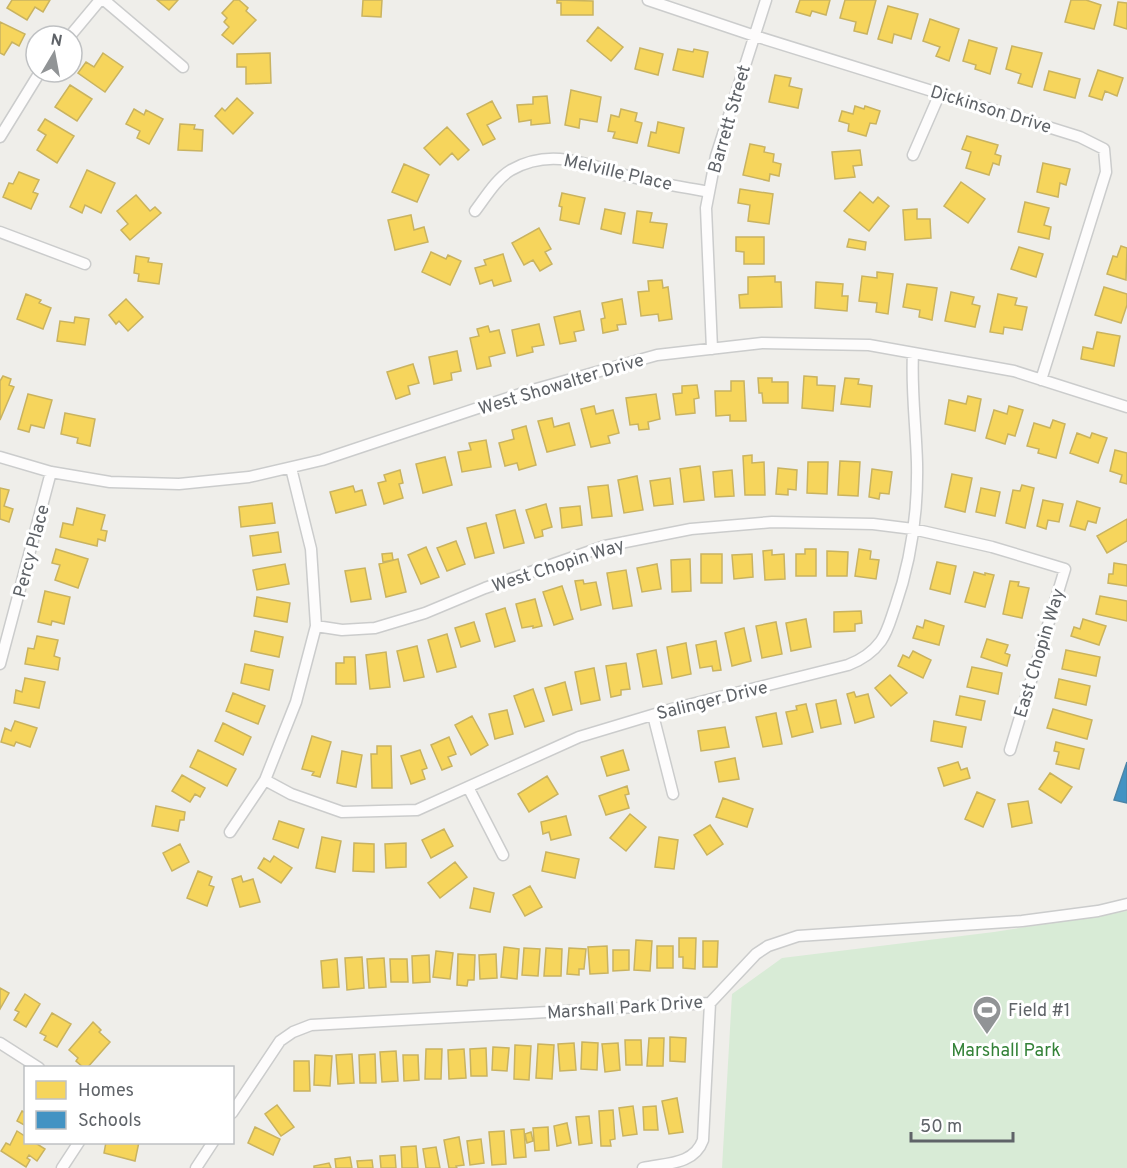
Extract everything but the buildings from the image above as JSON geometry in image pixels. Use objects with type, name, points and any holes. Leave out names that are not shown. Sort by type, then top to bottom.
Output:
[{"type":"street","points":[[81,24],[102,0],[183,67]]},
{"type":"street","name":"Dickinson Drive","points":[[648,0],[755,36],[1080,137],[1104,149],[1106,172],[1041,380]]},
{"type":"street","name":"Barrett Street","points":[[712,349],[706,208],[716,156],[766,0]]},
{"type":"street","points":[[0,137],[33,84]]},
{"type":"street","points":[[913,155],[940,93]]},
{"type":"street","name":"Melville Place","points":[[475,211],[503,176],[511,170],[529,162],[554,157],[636,178],[709,192]]},
{"type":"street","points":[[0,232],[85,264]]},
{"type":"street","name":"West Showalter Drive","points":[[0,457],[51,472],[110,483],[179,484],[249,477],[322,460],[534,389],[657,355],[762,343],[869,345],[1014,371],[1127,407]]},
{"type":"street","name":"Salinger Drive","points":[[265,780],[291,794],[342,812],[417,810],[579,737],[861,660],[881,641],[888,627],[905,579],[914,529],[917,465],[913,353]]},
{"type":"street","points":[[230,832],[265,780],[296,702],[316,626],[311,549],[291,468]]},
{"type":"street","name":"Percy Place","points":[[0,664],[51,472]]},
{"type":"street","name":"West Chopin Way","points":[[316,626],[342,630],[375,628],[425,614],[485,588],[605,546],[691,529],[772,522],[873,524],[914,529]]},
{"type":"street","name":"East Chopin Way","points":[[914,529],[992,547],[1065,568],[1010,750]]},
{"type":"street","points":[[653,715],[673,794]]},
{"type":"street","points":[[468,787],[503,855]]},
{"type":"street","name":"Marshall Park Drive","points":[[234,1110],[280,1041],[293,1032],[311,1025],[711,1003],[756,954],[768,946],[798,936],[1022,921],[1098,911],[1127,904]]},
{"type":"street","points":[[643,1168],[686,1160],[695,1156],[700,1148],[703,1140],[711,1003]]},
{"type":"street","points":[[0,1042],[36,1066]]},
{"type":"street","points":[[62,1168],[78,1144]]},
{"type":"street","points":[[196,1168],[212,1144]]},
{"type":"green space","name":"Marshall Park","points":[[1127,911],[1127,1168],[722,1168],[732,994],[782,958],[994,932]]},
{"type":"place","name":"Field #1","points":[[987,1036]]}]
